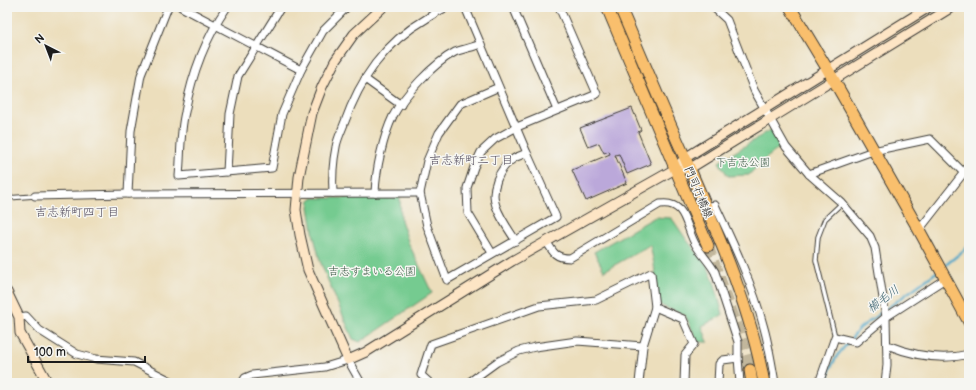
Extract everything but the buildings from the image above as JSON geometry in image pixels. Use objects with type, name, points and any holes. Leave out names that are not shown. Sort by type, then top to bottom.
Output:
[{"type":"main road","name":"門司行橋線","points":[[607,7],[708,246]]},
{"type":"main road","name":"門司行橋線","points":[[620,7],[706,206],[738,288],[760,361],[764,383]]},
{"type":"main road","points":[[790,7],[919,230],[969,322]]},
{"type":"main road","points":[[750,370],[752,383]]},
{"type":"street","points":[[128,194],[131,131],[141,75],[168,7]]},
{"type":"street","points":[[181,7],[301,70]]},
{"type":"street","points":[[227,7],[215,24],[196,67],[184,113],[179,176],[272,168],[282,114],[301,70],[323,31],[347,7]]},
{"type":"street","points":[[227,172],[230,114],[238,76],[281,7]]},
{"type":"street","points":[[360,383],[348,360],[308,270],[296,210],[297,193],[312,114],[322,87],[335,62],[354,34],[383,7]]},
{"type":"street","points":[[333,193],[332,179],[336,147],[349,110],[365,78],[381,54],[403,34],[421,21],[447,7]]},
{"type":"street","points":[[465,7],[556,217],[447,280],[427,226],[420,192],[426,161],[439,133],[460,104],[499,86]]},
{"type":"street","points":[[513,7],[557,110]]},
{"type":"street","points":[[492,253],[468,213],[467,188],[481,152],[495,139],[517,127],[597,94],[559,7]]},
{"type":"street","points":[[713,7],[727,20],[754,90],[786,147],[809,174],[842,203],[870,236],[875,248],[886,318],[887,365],[885,383]]},
{"type":"street","points":[[242,383],[245,378],[252,374],[325,367],[348,360],[366,352],[512,261],[676,169],[770,119],[830,75],[929,7]]},
{"type":"street","points":[[687,163],[765,109],[830,75],[952,7]]},
{"type":"street","points":[[374,193],[383,144],[394,116],[401,105],[430,70],[455,52],[481,44]]},
{"type":"street","points":[[365,78],[401,105]]},
{"type":"street","points":[[809,174],[873,151],[930,139],[964,172]]},
{"type":"street","points":[[516,241],[495,205],[494,193],[497,181],[503,168],[513,159],[527,153]]},
{"type":"street","points":[[919,230],[969,166]]},
{"type":"street","points":[[35,196],[420,192]]},
{"type":"street","points":[[547,242],[554,254],[565,258],[570,258],[660,204],[668,203],[676,206],[682,213],[696,246],[710,263],[715,272],[738,342],[740,383]]},
{"type":"street","points":[[706,206],[715,205],[747,277],[764,327],[771,354],[775,383]]},
{"type":"street","points":[[430,383],[421,375],[431,344],[539,306],[596,300],[651,273],[656,307],[643,346],[639,383]]},
{"type":"street","points":[[819,383],[835,338],[856,342],[886,318],[945,279]]},
{"type":"street","points":[[7,292],[19,317],[20,333],[48,383]]},
{"type":"street","points":[[656,307],[683,319],[694,344],[685,355],[684,383]]},
{"type":"street","points":[[19,317],[26,316],[39,330],[77,354],[96,359],[134,362],[175,383]]},
{"type":"street","points":[[468,383],[497,362],[519,351],[535,347],[577,341],[643,346]]},
{"type":"street","points":[[887,346],[904,352],[926,356],[960,356],[969,354]]},
{"type":"street","points":[[718,383],[719,364],[723,360],[738,358]]},
{"type":"lane","points":[[7,198],[35,196]]},
{"type":"lane","points":[[835,338],[816,260],[818,237],[825,219],[842,203]]},
{"type":"green space","name":"下吉志公園","points":[[772,129],[782,146],[760,163],[749,175],[728,176],[719,162]]},
{"type":"green space","name":"吉志すまいる公園","points":[[312,198],[400,198],[401,220],[409,244],[432,293],[360,342],[353,339],[320,261],[309,207],[310,200]]},
{"type":"green space","points":[[655,217],[671,218],[707,265],[715,285],[723,315],[702,326],[708,342],[698,342],[685,315],[662,306],[658,302],[654,264],[650,245],[604,271],[594,252]]},
{"type":"waterway","name":"櫛毛川","points":[[942,268],[969,246]]},
{"type":"waterway","name":"櫛毛川","points":[[829,383],[830,369],[837,356],[860,328],[938,271]]},
{"type":"tunnel","points":[[708,246],[739,331],[750,370]]},
{"type":"district","name":"吉志新町二丁目","points":[[471,160]]},
{"type":"district","name":"吉志新町四丁目","points":[[77,212]]}]
